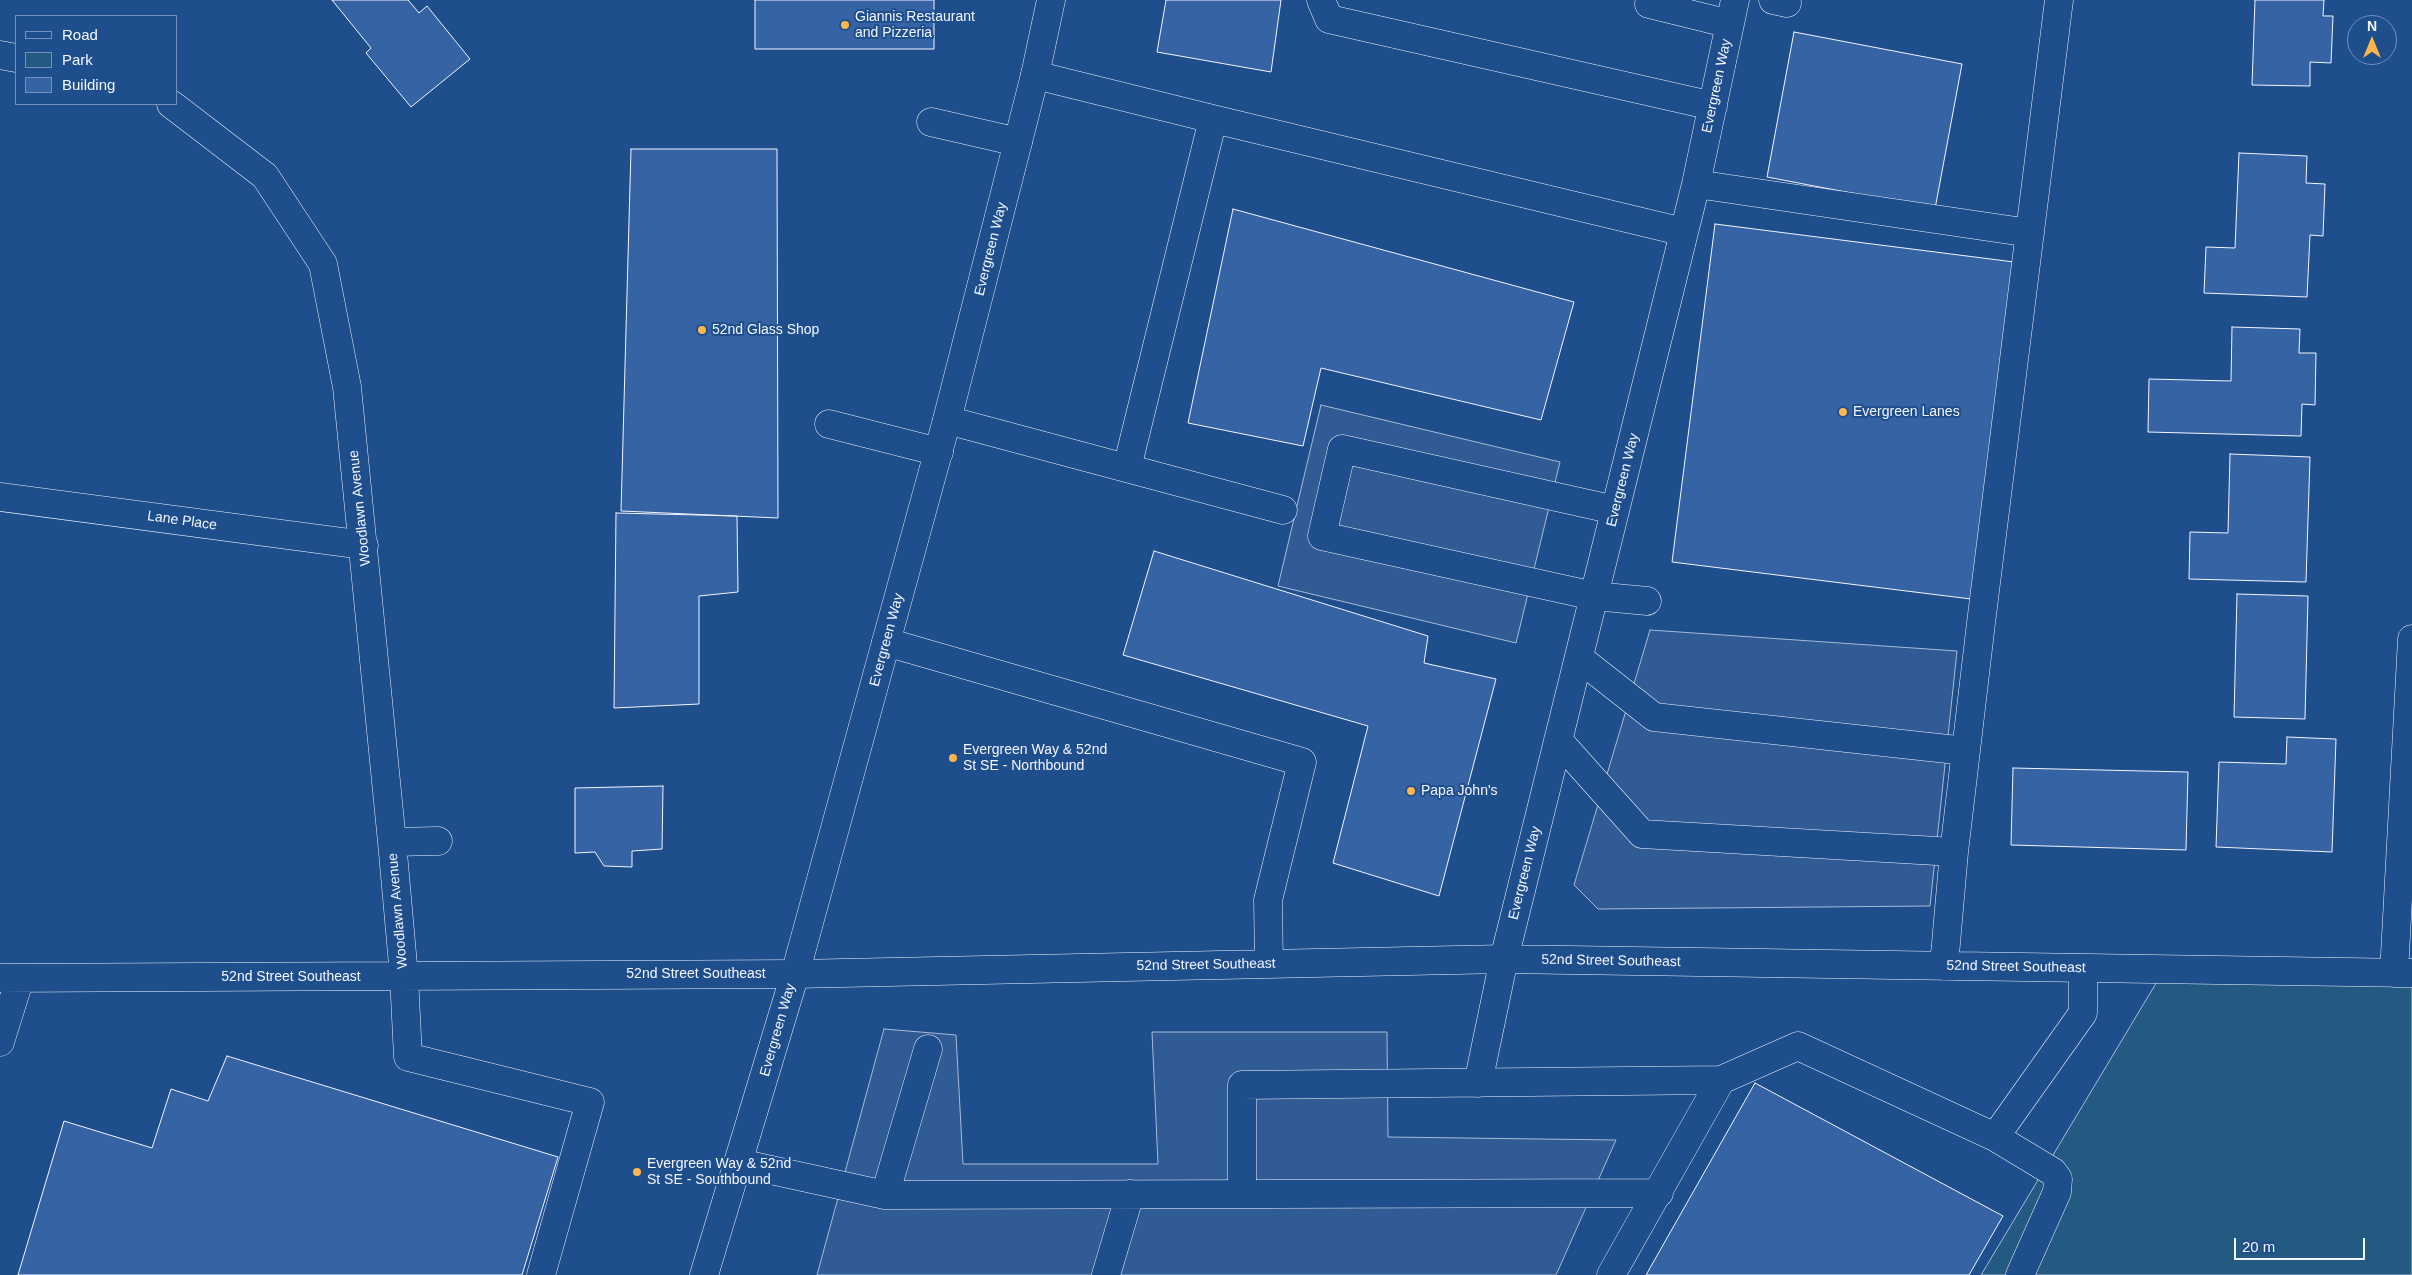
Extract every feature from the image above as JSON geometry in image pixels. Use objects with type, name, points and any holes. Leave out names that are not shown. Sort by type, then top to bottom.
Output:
[{"type":"street","name":"Evergreen Way","points":[[704,1275],[795,974],[948,420],[1036,75],[1051,0]]},
{"type":"street","points":[[1320,0],[1329,18],[1713,106]]},
{"type":"street","points":[[1944,966],[1954,852],[1966,751],[2060,0]]},
{"type":"street","points":[[1649,4],[1732,12]]},
{"type":"street","name":"Evergreen Way","points":[[1478,1083],[1504,959],[1696,184],[1732,12]]},
{"type":"street","points":[[0,55],[15,58]]},
{"type":"street","points":[[1036,75],[1684,232]]},
{"type":"street","name":"Woodlawn Avenue","points":[[171,105],[265,176],[323,264],[347,387],[364,545],[404,976],[408,1057],[590,1102],[541,1275]]},
{"type":"street","points":[[1127,468],[1214,119]]},
{"type":"street","points":[[931,122],[1018,142]]},
{"type":"street","points":[[1696,184],[2030,233]]},
{"type":"street","points":[[948,420],[1283,510]]},
{"type":"street","points":[[829,424],[939,452]]},
{"type":"street","points":[[1615,510],[1342,449],[1322,536],[1594,596],[1647,601]]},
{"type":"street","name":"Lane Place","points":[[0,497],[364,545]]},
{"type":"street","points":[[2403,973],[2412,639]]},
{"type":"street","points":[[886,642],[1302,762],[1268,900],[1269,964]]},
{"type":"street","points":[[1579,658],[1654,717],[1966,751]]},
{"type":"street","points":[[1558,740],[1642,834],[1954,852]]},
{"type":"street","points":[[392,842],[438,841]]},
{"type":"street","name":"52nd Street Southeast","points":[[10,978],[795,974],[1504,959],[2403,973]]},
{"type":"street","points":[[1995,1137],[2083,1013],[2083,968]]},
{"type":"street","points":[[0,1042],[10,978]]},
{"type":"street","points":[[1242,1194],[1242,1085],[1721,1080],[1798,1046],[1995,1137],[2053,1172],[2058,1178],[2057,1192],[2020,1275]]},
{"type":"street","points":[[885,1194],[928,1049]]},
{"type":"street","points":[[1612,1275],[1721,1080]]},
{"type":"street","points":[[739,1163],[885,1194],[1659,1193]]},
{"type":"street","points":[[1106,1275],[1130,1194]]},
{"type":"green space","points":[[2164,970],[2412,973],[2412,1275],[1981,1275]]},
{"type":"shaded area","points":[[1321,405],[1560,462],[1516,643],[1278,586]]},
{"type":"shaded area","points":[[1650,630],[1957,651],[1930,906],[1598,909],[1574,885]]},
{"type":"shaded area","points":[[884,1029],[956,1035],[963,1164],[1158,1164],[1152,1032],[1387,1032],[1388,1137],[1616,1140],[1556,1275],[817,1275]]},
{"type":"building","points":[[332,0],[408,0],[419,13],[427,6],[470,59],[411,107],[366,53],[371,48]]},
{"type":"building","name":"Giannis Restaurant and Pizzeria","points":[[755,0],[934,0],[934,49],[755,49]]},
{"type":"building","points":[[1166,0],[1281,0],[1271,72],[1157,52]]},
{"type":"building","points":[[2255,0],[2324,0],[2323,16],[2333,16],[2331,63],[2310,62],[2310,86],[2252,85]]},
{"type":"building","points":[[1794,32],[1962,64],[1935,209],[1767,177]]},
{"type":"building","name":"52nd Glass Shop","points":[[631,149],[777,149],[778,518],[621,511]]},
{"type":"building","points":[[2239,153],[2307,156],[2306,183],[2325,184],[2323,236],[2310,235],[2307,297],[2204,293],[2206,247],[2235,248]]},
{"type":"building","points":[[1233,209],[1574,302],[1541,420],[1321,368],[1303,446],[1188,423]]},
{"type":"building","name":"Evergreen Lanes","points":[[1715,224],[2014,262],[1971,599],[1672,562]]},
{"type":"building","points":[[2232,327],[2300,329],[2299,353],[2316,353],[2315,405],[2302,404],[2301,436],[2148,432],[2149,379],[2231,381]]},
{"type":"building","points":[[2230,454],[2310,457],[2306,582],[2189,579],[2190,532],[2228,533]]},
{"type":"building","points":[[616,513],[737,516],[738,592],[699,596],[699,704],[614,708]]},
{"type":"building","points":[[1154,551],[1428,636],[1424,663],[1496,679],[1439,896],[1333,863],[1368,726],[1123,655]]},
{"type":"building","points":[[2237,594],[2308,596],[2305,719],[2234,717]]},
{"type":"building","points":[[2287,737],[2336,739],[2332,852],[2216,847],[2219,762],[2286,764]]},
{"type":"building","points":[[2013,768],[2188,772],[2186,850],[2011,845]]},
{"type":"building","points":[[663,786],[662,849],[632,851],[632,867],[604,866],[595,852],[575,853],[575,788]]},
{"type":"building","points":[[227,1056],[558,1157],[522,1275],[18,1275],[64,1121],[152,1148],[171,1089],[208,1101]]},
{"type":"building","points":[[1755,1083],[2003,1216],[1969,1275],[1646,1275]]},
{"type":"place","name":"Giannis Restaurant and Pizzeria","points":[[845,25]]},
{"type":"place","name":"52nd Glass Shop","points":[[702,330]]},
{"type":"place","name":"Evergreen Lanes","points":[[1843,412]]},
{"type":"place","name":"Evergreen Way & 52nd St SE - Northbound","points":[[953,758]]},
{"type":"place","name":"Papa John's","points":[[1411,791]]},
{"type":"place","name":"Evergreen Way & 52nd St SE - Southbound","points":[[637,1172]]}]
